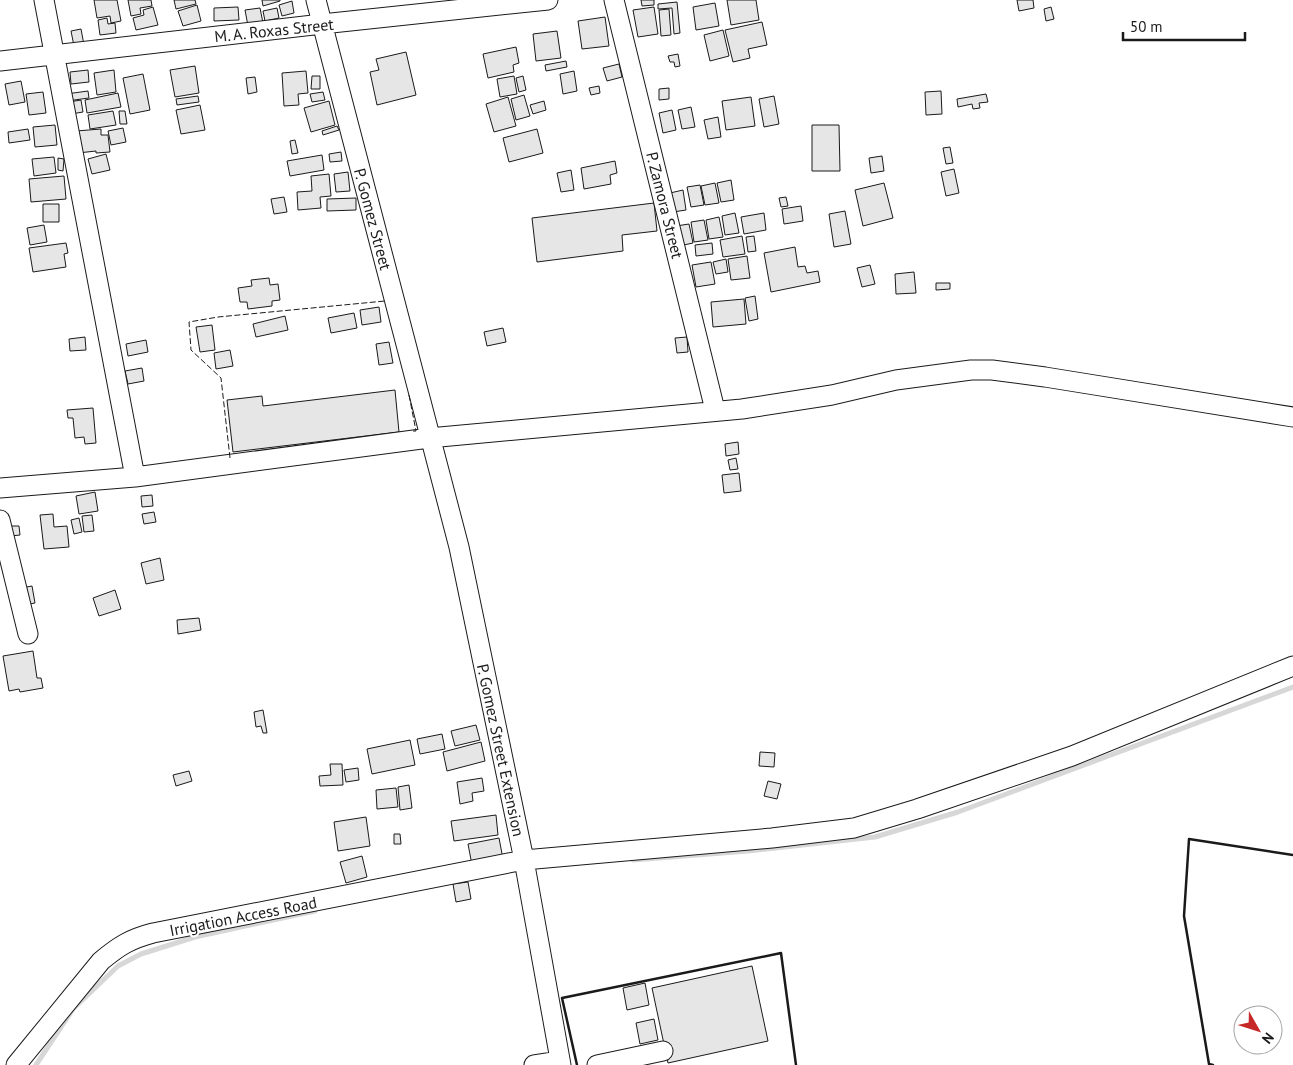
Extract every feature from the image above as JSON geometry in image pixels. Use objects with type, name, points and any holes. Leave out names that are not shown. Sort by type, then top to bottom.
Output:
[{"type":"street","points":[[44,0],[56,54],[135,477]]},
{"type":"street","name":"P. Gomez Street","points":[[316,0],[429,438]]},
{"type":"street","name":"M. A. Roxas Street","points":[[0,61],[548,0]]},
{"type":"street","name":"P. Zamora Street","points":[[614,0],[715,410]]},
{"type":"street","points":[[0,488],[135,477],[429,438],[742,409],[832,395],[896,380],[971,370],[1036,376],[1293,417]]},
{"type":"street","name":"P. Gomez Street Extension","points":[[429,438],[459,547],[524,860],[561,1063]]},
{"type":"street","points":[[0,520],[28,634]]},
{"type":"street","name":"Irrigation Access Road","points":[[16,1065],[101,961],[133,938],[524,860],[772,838],[854,828],[917,809],[1072,756],[1293,666]]},
{"type":"street","points":[[597,1065],[663,1051]]},
{"type":"street","points":[[534,1065],[561,1063]]},
{"type":"building","points":[[94,0],[117,0],[121,21],[111,23],[110,16],[97,18]]},
{"type":"building","points":[[128,0],[151,0],[152,6],[140,8],[141,14],[131,16]]},
{"type":"building","points":[[174,0],[195,0],[196,4],[176,9]]},
{"type":"building","points":[[262,0],[280,0],[280,1],[263,6]]},
{"type":"building","points":[[641,0],[654,0],[654,5],[642,6]]},
{"type":"building","points":[[727,0],[756,0],[759,20],[731,25]]},
{"type":"building","points":[[1017,0],[1033,0],[1034,8],[1019,11]]},
{"type":"building","points":[[292,1],[294,13],[282,16],[279,5]]},
{"type":"building","points":[[677,2],[680,33],[674,34],[672,8],[658,9],[658,4]]},
{"type":"building","points":[[715,3],[719,26],[696,30],[693,7]]},
{"type":"building","points":[[197,5],[201,21],[183,26],[178,11]]},
{"type":"building","points":[[153,7],[158,25],[136,30],[133,18],[144,15],[143,10]]},
{"type":"building","points":[[238,7],[239,20],[214,21],[214,8]]},
{"type":"building","points":[[654,7],[658,34],[638,37],[633,10]]},
{"type":"building","points":[[1051,7],[1054,19],[1046,21],[1044,9]]},
{"type":"building","points":[[260,8],[263,23],[248,26],[245,10]]},
{"type":"building","points":[[277,8],[279,18],[265,21],[263,11]]},
{"type":"building","points":[[669,9],[671,35],[661,36],[659,10]]},
{"type":"building","points":[[605,17],[609,46],[582,49],[578,21]]},
{"type":"building","points":[[107,18],[108,24],[115,23],[116,33],[100,35],[98,20]]},
{"type":"building","points":[[762,22],[767,45],[748,49],[750,58],[733,62],[725,30]]},
{"type":"building","points":[[81,29],[84,45],[74,46],[71,31]]},
{"type":"building","points":[[723,30],[729,56],[710,61],[704,35]]},
{"type":"building","points":[[557,31],[561,58],[536,61],[533,34]]},
{"type":"building","points":[[516,47],[519,63],[513,65],[514,72],[488,78],[483,54]]},
{"type":"building","points":[[406,52],[416,95],[377,105],[370,72],[379,70],[376,59]]},
{"type":"building","points":[[678,54],[680,66],[675,67],[674,62],[670,62],[668,56]]},
{"type":"building","points":[[566,61],[567,67],[546,71],[545,65]]},
{"type":"building","points":[[619,64],[622,77],[607,81],[603,68]]},
{"type":"building","points":[[195,66],[199,93],[175,97],[170,70]]},
{"type":"building","points":[[88,70],[89,82],[71,84],[70,72]]},
{"type":"building","points":[[114,70],[116,92],[97,95],[94,73]]},
{"type":"building","points":[[306,71],[308,93],[298,94],[299,105],[284,106],[282,73]]},
{"type":"building","points":[[574,71],[577,91],[563,94],[560,74]]},
{"type":"building","points":[[143,74],[150,110],[130,114],[123,78]]},
{"type":"building","points":[[312,76],[320,76],[320,89],[311,89]]},
{"type":"building","points":[[514,76],[517,94],[500,97],[497,79]]},
{"type":"building","points":[[523,76],[526,90],[519,92],[516,78]]},
{"type":"building","points":[[255,77],[257,92],[248,94],[246,78]]},
{"type":"building","points":[[21,81],[25,102],[9,105],[5,84]]},
{"type":"building","points":[[599,86],[600,93],[591,95],[589,88]]},
{"type":"building","points":[[669,88],[669,99],[659,100],[659,89]]},
{"type":"building","points":[[88,91],[89,98],[67,101],[66,94]]},
{"type":"building","points":[[941,91],[942,114],[926,115],[925,92]]},
{"type":"building","points":[[43,92],[46,113],[29,115],[26,94]]},
{"type":"building","points":[[323,92],[325,100],[312,102],[310,94]]},
{"type":"building","points":[[118,93],[121,107],[87,113],[85,100]]},
{"type":"building","points":[[986,94],[988,102],[979,103],[980,108],[973,109],[972,104],[958,107],[957,99]]},
{"type":"building","points":[[524,95],[530,116],[516,120],[511,99]]},
{"type":"building","points":[[198,96],[199,102],[177,105],[176,99]]},
{"type":"building","points":[[774,96],[779,124],[764,127],[759,99]]},
{"type":"building","points":[[508,97],[516,126],[494,132],[486,104]]},
{"type":"building","points":[[751,97],[755,126],[726,130],[722,101]]},
{"type":"building","points":[[81,100],[83,112],[71,114],[69,102]]},
{"type":"building","points":[[329,101],[335,125],[311,132],[304,108]]},
{"type":"building","points":[[544,101],[546,110],[533,114],[530,105]]},
{"type":"building","points":[[200,105],[205,130],[181,134],[176,110]]},
{"type":"building","points":[[691,107],[695,127],[682,129],[678,110]]},
{"type":"building","points":[[672,110],[676,130],[663,133],[659,113]]},
{"type":"building","points":[[113,111],[116,125],[90,129],[88,115]]},
{"type":"building","points":[[119,111],[125,111],[127,124],[120,124]]},
{"type":"building","points":[[718,117],[721,137],[708,139],[704,120]]},
{"type":"building","points":[[55,125],[57,145],[35,147],[33,127]]},
{"type":"building","points":[[812,125],[839,125],[840,171],[812,171]]},
{"type":"building","points":[[337,126],[339,130],[323,135],[322,131]]},
{"type":"building","points":[[123,128],[126,142],[111,145],[108,131]]},
{"type":"building","points":[[28,129],[30,140],[9,143],[8,132]]},
{"type":"building","points":[[101,129],[101,135],[108,135],[110,152],[78,153],[76,131]]},
{"type":"building","points":[[537,129],[543,153],[509,162],[503,138]]},
{"type":"building","points":[[295,140],[298,153],[292,154],[290,141]]},
{"type":"building","points":[[950,147],[953,163],[946,164],[943,148]]},
{"type":"building","points":[[341,152],[342,161],[330,162],[329,154]]},
{"type":"building","points":[[106,154],[110,170],[92,174],[88,159]]},
{"type":"building","points":[[322,155],[324,170],[290,176],[287,161]]},
{"type":"building","points":[[882,156],[884,171],[871,173],[869,158]]},
{"type":"building","points":[[54,157],[56,173],[34,176],[32,159]]},
{"type":"building","points":[[58,158],[64,159],[63,171],[58,170]]},
{"type":"building","points":[[615,161],[617,173],[610,175],[611,184],[584,189],[581,168]]},
{"type":"building","points":[[954,169],[959,193],[946,196],[941,172]]},
{"type":"building","points":[[571,170],[574,190],[561,192],[557,173]]},
{"type":"building","points":[[348,172],[350,191],[336,192],[334,174]]},
{"type":"building","points":[[329,174],[331,196],[320,197],[321,208],[298,210],[297,192],[312,191],[311,176]]},
{"type":"building","points":[[64,176],[66,199],[31,202],[29,179]]},
{"type":"building","points":[[731,180],[734,200],[721,202],[717,183]]},
{"type":"building","points":[[715,183],[719,203],[705,205],[701,186]]},
{"type":"building","points":[[884,183],[893,218],[863,226],[855,190]]},
{"type":"building","points":[[700,185],[704,205],[691,207],[687,187]]},
{"type":"building","points":[[683,190],[686,210],[673,212],[670,193]]},
{"type":"building","points":[[284,197],[287,212],[274,214],[271,199]]},
{"type":"building","points":[[786,197],[788,206],[781,207],[779,198]]},
{"type":"building","points":[[356,198],[356,210],[327,211],[327,199]]},
{"type":"building","points":[[654,203],[657,231],[622,235],[623,251],[537,262],[532,218]]},
{"type":"building","points":[[43,204],[59,204],[59,222],[43,222]]},
{"type":"building","points":[[801,206],[803,221],[784,224],[782,209]]},
{"type":"building","points":[[845,211],[851,244],[834,247],[829,214]]},
{"type":"building","points":[[735,213],[739,233],[725,235],[722,216]]},
{"type":"building","points":[[764,213],[766,230],[744,234],[741,217]]},
{"type":"building","points":[[719,217],[723,237],[709,239],[706,220]]},
{"type":"building","points":[[704,220],[708,240],[694,242],[691,222]]},
{"type":"building","points":[[689,224],[693,243],[679,246],[676,226]]},
{"type":"building","points":[[44,225],[47,242],[30,245],[27,228]]},
{"type":"building","points":[[742,236],[745,254],[723,257],[720,240]]},
{"type":"building","points":[[754,236],[756,251],[748,252],[746,237]]},
{"type":"building","points":[[66,243],[68,253],[64,254],[66,267],[33,272],[29,248]]},
{"type":"building","points":[[712,243],[713,254],[696,256],[695,245]]},
{"type":"building","points":[[795,247],[798,267],[805,266],[807,273],[818,271],[820,282],[771,292],[764,253]]},
{"type":"building","points":[[747,256],[750,278],[731,280],[728,259]]},
{"type":"building","points":[[726,259],[728,272],[716,274],[713,262]]},
{"type":"building","points":[[711,262],[715,284],[696,287],[692,265]]},
{"type":"building","points":[[870,265],[875,284],[862,287],[857,268]]},
{"type":"building","points":[[914,272],[916,293],[896,294],[895,274]]},
{"type":"building","points":[[269,278],[270,285],[278,284],[280,300],[272,301],[272,306],[248,309],[247,302],[240,302],[238,288],[252,286],[251,280]]},
{"type":"building","points":[[936,283],[950,283],[950,289],[936,290]]},
{"type":"building","points":[[755,296],[758,319],[749,321],[745,298]]},
{"type":"building","points":[[744,299],[746,324],[713,327],[711,302]]},
{"type":"building","points":[[379,307],[381,322],[362,325],[360,310]]},
{"type":"building","points":[[354,313],[357,328],[331,333],[328,318]]},
{"type":"building","points":[[285,316],[288,330],[256,337],[253,324]]},
{"type":"building","points":[[212,325],[215,350],[200,352],[196,327]]},
{"type":"building","points":[[503,328],[506,342],[487,346],[484,332]]},
{"type":"building","points":[[85,337],[86,350],[70,351],[69,339]]},
{"type":"building","points":[[687,337],[688,352],[677,353],[675,338]]},
{"type":"building","points":[[146,340],[148,352],[128,356],[126,344]]},
{"type":"building","points":[[389,342],[393,363],[379,365],[376,344]]},
{"type":"building","points":[[230,350],[233,366],[216,369],[214,353]]},
{"type":"building","points":[[142,368],[144,381],[128,384],[125,371]]},
{"type":"building","points":[[395,390],[399,432],[233,452],[227,400],[262,396],[263,406]]},
{"type":"building","points":[[93,408],[96,443],[85,444],[84,437],[75,438],[73,418],[68,418],[67,410]]},
{"type":"building","points":[[738,442],[739,454],[726,456],[725,444]]},
{"type":"building","points":[[736,458],[738,469],[730,470],[728,460]]},
{"type":"building","points":[[739,473],[741,491],[724,493],[722,475]]},
{"type":"building","points":[[95,492],[98,511],[79,514],[76,496]]},
{"type":"building","points":[[152,495],[153,506],[142,507],[141,496]]},
{"type":"building","points":[[154,512],[156,522],[144,524],[142,514]]},
{"type":"building","points":[[53,514],[54,527],[67,526],[69,547],[44,549],[40,515]]},
{"type":"building","points":[[92,515],[94,531],[84,532],[82,516]]},
{"type":"building","points":[[79,518],[82,532],[74,534],[71,520]]},
{"type":"building","points":[[10,526],[19,526],[20,535],[11,536]]},
{"type":"building","points":[[160,558],[164,580],[146,584],[141,563]]},
{"type":"building","points":[[32,586],[35,603],[24,605],[21,588]]},
{"type":"building","points":[[115,590],[121,609],[99,616],[93,598]]},
{"type":"building","points":[[199,618],[201,630],[178,634],[177,620]]},
{"type":"building","points":[[33,651],[37,678],[41,678],[43,688],[20,692],[19,689],[9,691],[3,656]]},
{"type":"building","points":[[263,710],[267,733],[263,733],[261,726],[256,727],[254,712]]},
{"type":"building","points":[[476,725],[480,740],[455,746],[451,731]]},
{"type":"building","points":[[442,734],[445,749],[420,754],[417,739]]},
{"type":"building","points":[[410,740],[415,765],[372,774],[367,749]]},
{"type":"building","points":[[481,742],[485,761],[447,771],[443,752]]},
{"type":"building","points":[[760,752],[775,753],[774,767],[759,766]]},
{"type":"building","points":[[330,764],[342,764],[343,785],[320,786],[319,776],[331,775]]},
{"type":"building","points":[[358,768],[359,780],[346,782],[344,770]]},
{"type":"building","points":[[189,771],[192,781],[176,786],[173,775]]},
{"type":"building","points":[[482,778],[484,791],[472,793],[473,801],[460,804],[457,782]]},
{"type":"building","points":[[768,781],[781,784],[777,799],[764,796]]},
{"type":"building","points":[[409,785],[412,808],[400,810],[398,787]]},
{"type":"building","points":[[396,788],[398,807],[377,809],[376,790]]},
{"type":"building","points":[[496,815],[498,835],[454,841],[451,821]]},
{"type":"building","points":[[366,817],[370,846],[338,851],[334,822]]},
{"type":"building","points":[[394,834],[400,834],[401,844],[394,844]]},
{"type":"building","points":[[499,838],[503,859],[472,865],[468,844]]},
{"type":"building","points":[[362,856],[367,877],[346,883],[340,862]]},
{"type":"building","points":[[468,882],[471,899],[456,902],[453,884]]},
{"type":"building","points":[[752,966],[768,1041],[668,1063],[652,988]]},
{"type":"building","points":[[645,983],[649,1005],[627,1010],[623,988]]},
{"type":"building","points":[[654,1019],[658,1040],[640,1044],[636,1023]]},
{"type":"waterway","points":[[633,860],[748,851],[875,837],[958,812],[1293,687]]},
{"type":"waterway","points":[[36,1065],[73,1009],[118,966],[141,954],[195,937],[315,911]]},
{"type":"fence","points":[[230,458],[221,378],[191,350],[189,322],[218,317],[385,301]]},
{"type":"fence","points":[[409,395],[416,431],[413,431]]},
{"type":"wall","points":[[1213,1065],[1209,1064],[1184,916],[1189,839],[1293,855]]},
{"type":"wall","points":[[577,1065],[562,998],[781,953],[796,1065]]}]
